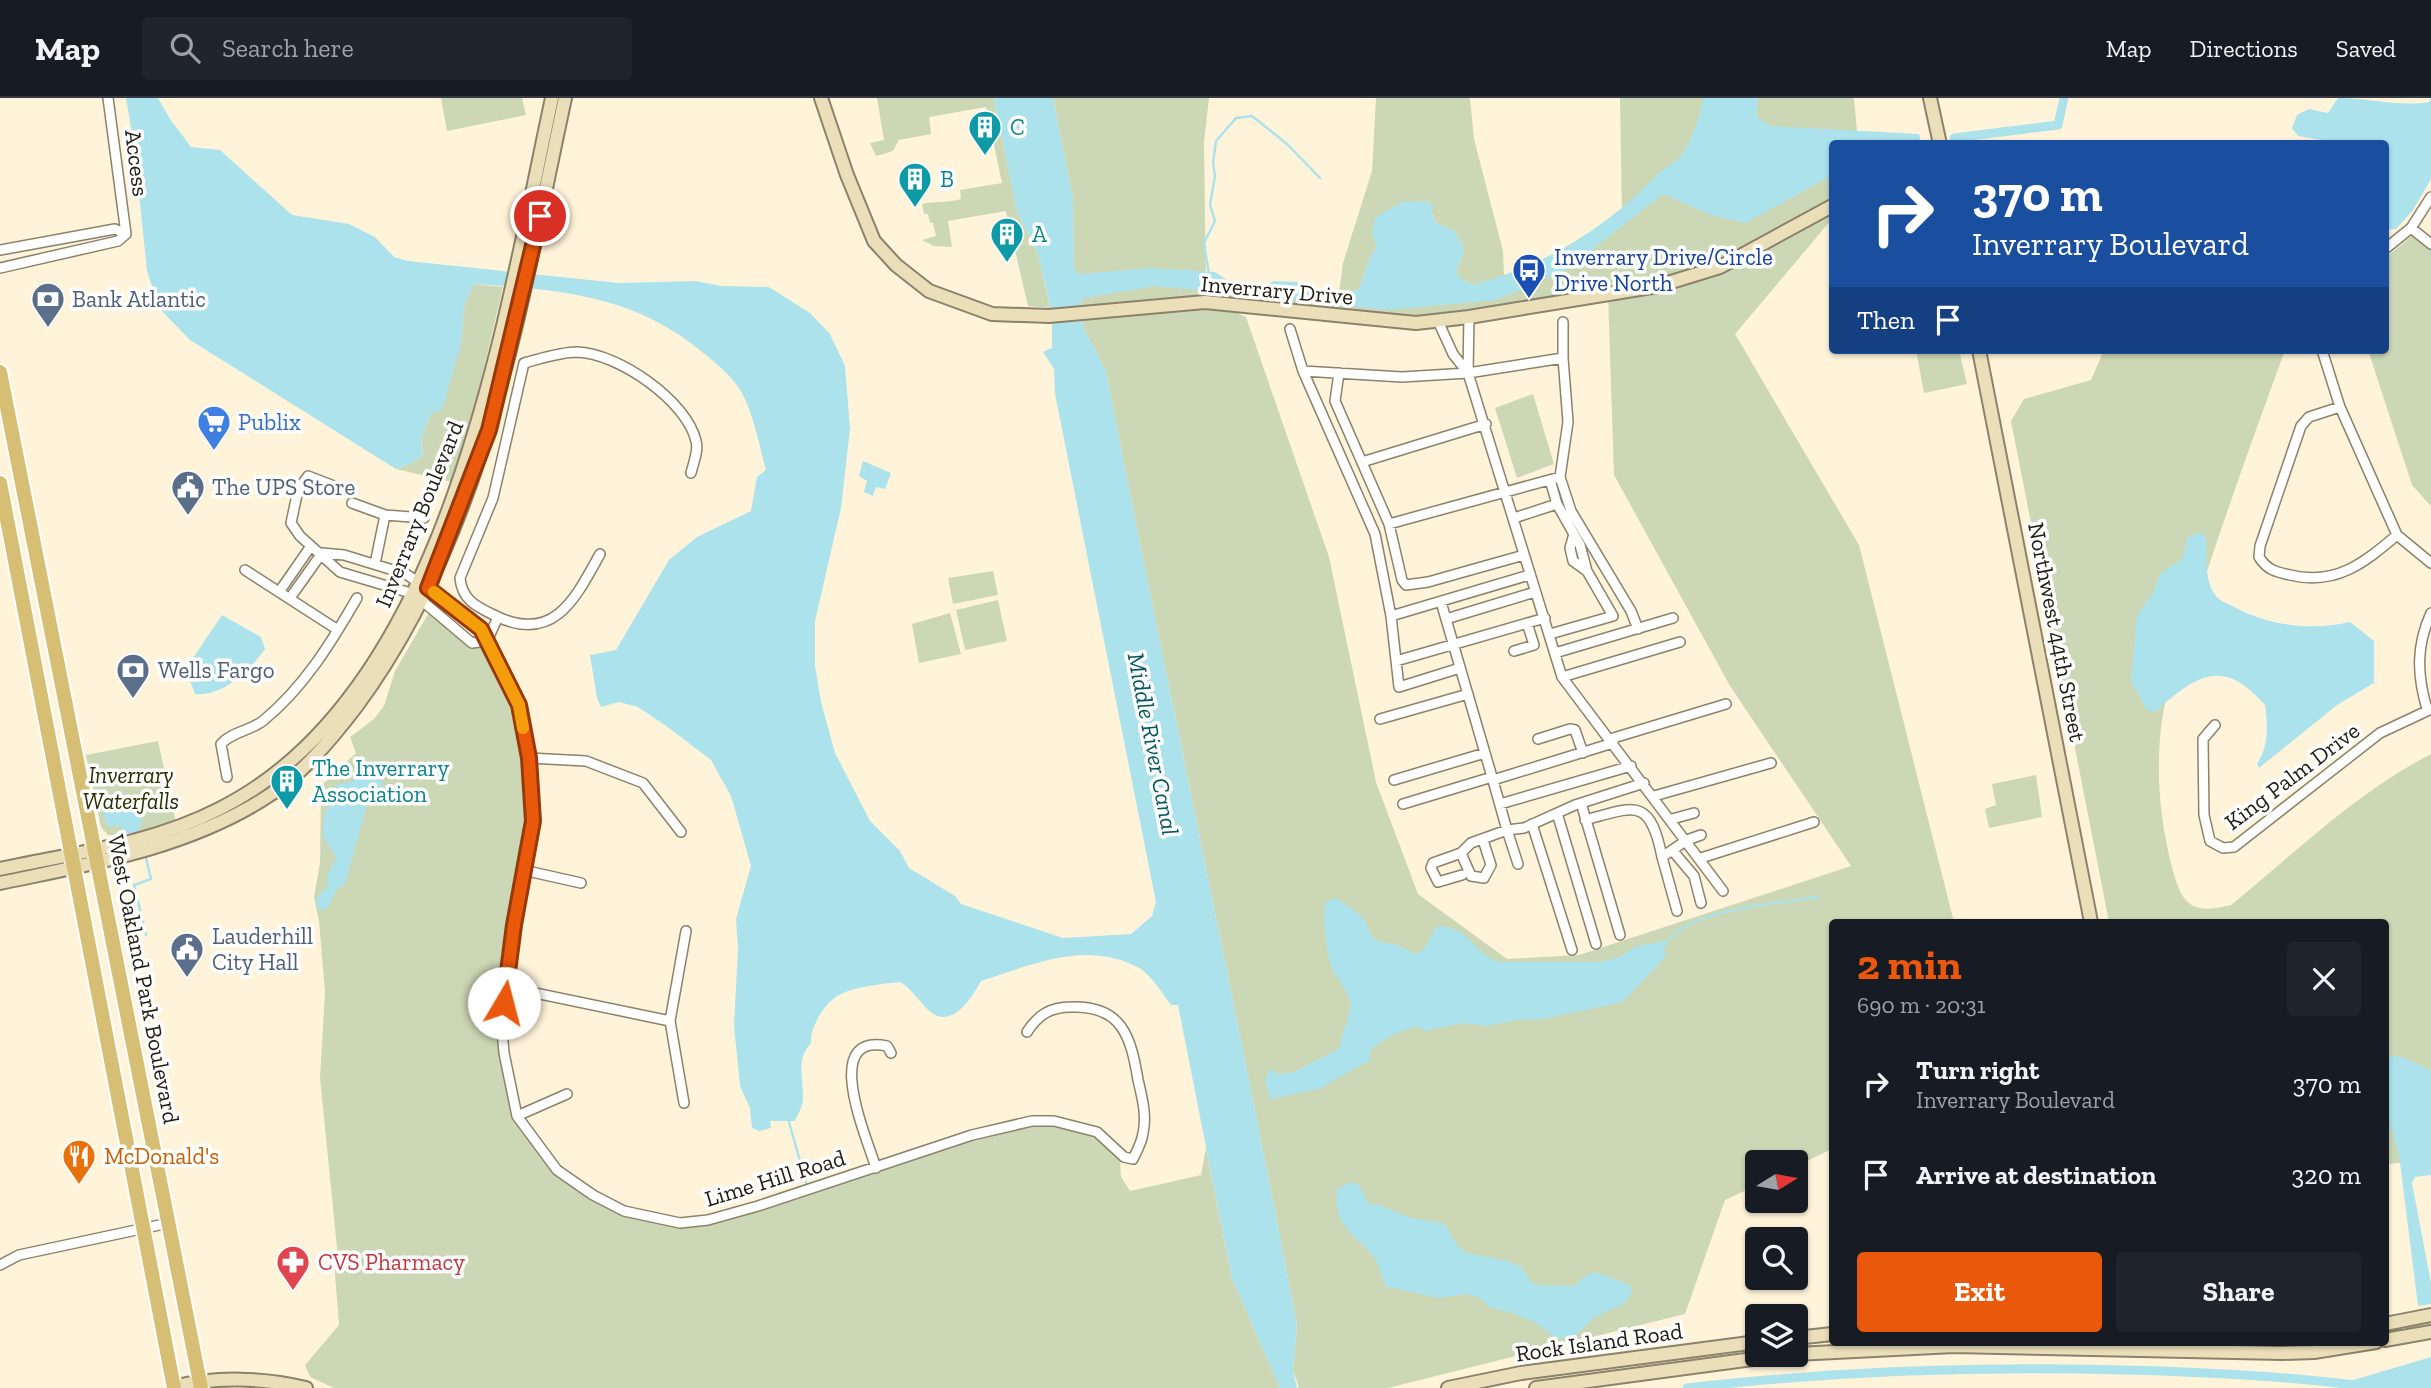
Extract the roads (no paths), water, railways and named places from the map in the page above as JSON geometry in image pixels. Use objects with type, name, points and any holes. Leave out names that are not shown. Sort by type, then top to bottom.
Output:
[{"type":"main road","name":"West Oakland Park Boulevard","points":[[0,372],[200,1384]]},
{"type":"main road","name":"West Oakland Park Boulevard","points":[[0,484],[175,1388]]},
{"type":"main road","points":[[6,515],[30,527]]},
{"type":"street","name":"Access","points":[[108,98],[125,234]]},
{"type":"street","name":"Inverrary Boulevard","points":[[523,263],[552,98]]},
{"type":"street","name":"Inverrary Boulevard","points":[[96,855],[163,846],[227,820],[263,800],[326,746],[390,660],[489,430],[523,263],[565,98]]},
{"type":"street","name":"Inverrary Drive","points":[[821,98],[846,175],[874,241],[896,265],[929,290],[980,312],[1015,317],[1205,302],[1416,323],[1469,317],[1658,286],[1707,271],[1829,207]]},
{"type":"street","points":[[1930,98],[1939,140]]},
{"type":"street","points":[[2389,246],[2411,228],[2431,197]]},
{"type":"street","points":[[2411,228],[2431,244]]},
{"type":"street","name":"Access","points":[[0,250],[115,229],[125,234]]},
{"type":"street","points":[[0,268],[118,241],[125,234]]},
{"type":"street","points":[[1468,373],[1469,317]]},
{"type":"street","points":[[1438,321],[1453,354],[1468,373],[1486,424],[1529,575],[1562,677],[1672,819],[1723,891]]},
{"type":"street","points":[[1563,321],[1568,422],[1555,479],[1557,504],[1574,534],[1570,548],[1573,561],[1587,571],[1614,616]]},
{"type":"street","name":"Inverrary Drive","points":[[1290,330],[1303,371],[1375,534],[1391,615]]},
{"type":"street","points":[[1453,354],[1470,350]]},
{"type":"street","points":[[600,554],[573,601],[552,619],[537,626],[516,625],[471,604],[461,587],[460,578],[493,498],[524,363],[577,352],[603,359],[670,396],[686,415],[697,444],[691,473]]},
{"type":"street","name":"Northwest 44th Street","points":[[1980,354],[2090,919]]},
{"type":"street","points":[[2323,354],[2340,407],[2397,535],[2431,563]]},
{"type":"street","points":[[1303,371],[1402,377],[1468,373],[1563,358]]},
{"type":"street","points":[[1339,373],[1335,401],[1389,524],[1402,580],[1406,585],[1428,582],[1524,555]]},
{"type":"street","points":[[2340,407],[2309,417],[2301,426],[2260,546],[2259,557],[2272,571],[2303,578],[2328,578],[2361,566],[2397,535]]},
{"type":"street","points":[[1362,462],[1486,424]]},
{"type":"street","name":"Lime Hill Road","points":[[334,486],[308,476],[298,490],[291,523],[311,546],[322,553],[340,572],[417,598],[472,643],[487,641]]},
{"type":"street","points":[[1389,524],[1555,479]]},
{"type":"street","points":[[1555,479],[1571,511],[1631,611],[1637,629]]},
{"type":"street","points":[[352,503],[385,515],[424,518]]},
{"type":"street","points":[[1514,518],[1557,504]]},
{"type":"street","points":[[375,564],[385,515]]},
{"type":"street","points":[[279,592],[311,546]]},
{"type":"street","points":[[290,598],[322,553]]},
{"type":"street","name":"Lime Hill Road","points":[[322,553],[344,555],[375,564],[424,584],[481,629],[519,705],[529,758],[533,821],[501,1018],[504,1054],[517,1116],[557,1170],[593,1195],[624,1211],[680,1223],[708,1220],[809,1191],[972,1135],[1032,1121],[1054,1121],[1097,1132],[1124,1157],[1133,1159],[1143,1134],[1144,1109],[1129,1036],[1119,1022],[1088,1006],[1056,1007],[1037,1017],[1027,1032]]},
{"type":"street","points":[[245,570],[338,630]]},
{"type":"street","points":[[1460,668],[1399,687],[1391,615],[1529,575]]},
{"type":"street","points":[[1446,620],[1535,593]]},
{"type":"street","points":[[227,777],[221,744],[229,735],[260,723],[283,703],[309,675],[357,598]]},
{"type":"street","name":"Inverrary Boulevard","points":[[74,860],[155,836],[219,809],[257,788],[319,733],[350,696],[417,598]]},
{"type":"street","points":[[1441,602],[1518,864]]},
{"type":"street","points":[[1550,634],[1631,611]]},
{"type":"street","points":[[2429,709],[2418,663],[2421,635],[2431,613]]},
{"type":"street","points":[[487,641],[498,617]]},
{"type":"street","points":[[1396,661],[1545,618]]},
{"type":"street","points":[[1555,653],[1673,618]]},
{"type":"street","points":[[1514,651],[1534,645],[1527,624]]},
{"type":"street","points":[[1562,677],[1680,642]]},
{"type":"street","points":[[1380,719],[1468,694]]},
{"type":"street","points":[[1403,804],[1583,752],[1726,704]]},
{"type":"street","name":"King Palm Drive","points":[[2215,725],[2203,739],[2204,815],[2210,841],[2223,848],[2234,847],[2380,733],[2429,709]]},
{"type":"street","points":[[1538,739],[1570,729],[1575,730],[1583,752]]},
{"type":"street","points":[[1394,780],[1485,753]]},
{"type":"street","points":[[529,758],[586,761],[643,783],[681,832]]},
{"type":"street","points":[[1654,796],[1771,762]]},
{"type":"street","points":[[1500,804],[1631,766]]},
{"type":"street","points":[[1462,875],[1438,882],[1431,868],[1433,863],[1461,853],[1471,843],[1644,783]]},
{"type":"street","points":[[247,807],[247,801],[257,788]]},
{"type":"street","points":[[1581,803],[1620,935]]},
{"type":"street","points":[[1586,820],[1633,807],[1641,810],[1659,839],[1677,911]]},
{"type":"street","points":[[1557,813],[1596,944]]},
{"type":"street","points":[[1672,819],[1694,813]]},
{"type":"street","points":[[1701,858],[1814,822]]},
{"type":"street","points":[[1532,824],[1572,950]]},
{"type":"street","points":[[1662,857],[1687,840],[1701,835]]},
{"type":"street","points":[[1461,853],[1471,876],[1484,878],[1491,866],[1483,840]]},
{"type":"street","points":[[1672,850],[1694,876],[1701,903]]},
{"type":"street","points":[[0,869],[74,860]]},
{"type":"street","points":[[0,883],[74,860]]},
{"type":"street","points":[[523,870],[581,883]]},
{"type":"street","points":[[684,1104],[670,1021],[685,930]]},
{"type":"street","points":[[506,988],[670,1021]]},
{"type":"street","points":[[876,1168],[857,1112],[851,1076],[853,1057],[862,1046],[874,1043],[887,1046],[891,1052]]},
{"type":"street","points":[[517,1116],[567,1094]]},
{"type":"street","points":[[0,1265],[19,1255],[169,1223]]},
{"type":"street","points":[[2389,1323],[2431,1315]]},
{"type":"street","points":[[2389,1339],[2431,1332]]},
{"type":"street","points":[[1808,1337],[1829,1334]]},
{"type":"street","name":"Rock Island Road","points":[[1448,1388],[1521,1373],[1745,1344]]},
{"type":"street","name":"Rock Island Road","points":[[1808,1353],[1954,1346]]},
{"type":"street","name":"Rock Island Road","points":[[2231,1346],[2297,1347]]},
{"type":"street","name":"Rock Island Road","points":[[1536,1388],[1745,1360]]},
{"type":"street","points":[[175,1388],[200,1384],[269,1382],[306,1388]]},
{"type":"water","name":"Middle River Canal","points":[[126,98],[158,98],[191,147],[220,150],[292,215],[349,224],[375,237],[394,257],[408,261],[619,283],[696,281],[721,286],[769,287],[810,313],[830,334],[845,366],[850,429],[841,508],[815,621],[815,666],[821,702],[835,753],[870,821],[900,851],[909,868],[955,896],[961,904],[1063,938],[1131,934],[1152,916],[1156,902],[1055,394],[1054,369],[1043,352],[1052,348],[1052,315],[1039,257],[1017,211],[994,98],[1053,98],[1073,200],[1074,269],[1080,274],[1151,268],[1215,272],[1235,285],[1261,288],[1274,281],[1301,282],[1312,294],[1359,290],[1370,257],[1377,247],[1372,234],[1375,217],[1403,202],[1427,201],[1434,207],[1431,212],[1436,223],[1455,231],[1464,250],[1457,269],[1458,277],[1472,285],[1549,256],[1596,228],[1681,156],[1696,127],[1703,98],[1758,98],[1757,117],[1770,126],[1919,134],[1920,140],[1829,140],[1829,177],[1746,223],[1714,216],[1663,194],[1566,270],[1496,300],[1387,310],[1156,286],[1084,298],[1079,305],[1084,329],[1106,371],[1250,1086],[1297,1325],[1293,1370],[1297,1388],[1280,1388],[1232,1279],[1178,1005],[1171,1005],[1139,968],[1099,956],[1079,955],[1039,962],[981,981],[961,1008],[955,1013],[940,1017],[932,1013],[900,982],[847,991],[829,1002],[816,1022],[811,1043],[803,1056],[803,1102],[795,1121],[770,1121],[771,1128],[759,1131],[752,1128],[750,1108],[740,1086],[734,1026],[738,949],[736,919],[751,866],[731,796],[711,760],[665,725],[638,707],[619,702],[601,707],[590,655],[616,650],[669,560],[697,537],[751,511],[757,477],[766,470],[746,402],[729,376],[675,332],[621,306],[565,293],[474,284],[464,306],[461,344],[442,410],[431,414],[421,438],[423,455],[396,469],[190,340],[159,308],[147,271],[134,145]]},
{"type":"water","points":[[2338,98],[2406,103],[2429,102],[2431,98],[2431,179],[2413,210],[2396,229],[2389,230],[2389,140],[2309,138],[2298,136],[2292,128],[2297,115],[2309,109],[2328,113]]},
{"type":"water","points":[[863,461],[891,473],[885,489],[876,487],[873,496],[864,492],[867,481],[859,476]]},
{"type":"water","points":[[2202,532],[2206,538],[2207,568],[2212,590],[2222,601],[2262,619],[2291,625],[2320,626],[2350,622],[2374,641],[2374,683],[2337,705],[2259,768],[2257,764],[2267,736],[2266,713],[2265,705],[2250,690],[2235,680],[2222,676],[2209,677],[2183,689],[2155,712],[2147,710],[2131,681],[2137,615],[2153,593],[2160,574],[2182,559],[2188,537]]},
{"type":"water","points":[[222,615],[261,637],[265,649],[244,673],[225,687],[205,694],[195,694],[187,672],[189,664]]},
{"type":"water","points":[[369,767],[382,778],[381,792],[378,798],[367,804],[345,884],[336,890],[327,909],[319,910],[316,898],[329,885],[327,876],[336,858],[323,836],[324,818],[336,785],[352,781],[360,769]]},
{"type":"water","points":[[96,788],[121,800],[143,820],[136,832],[125,834],[120,826],[107,826]]},
{"type":"water","points":[[1336,898],[1361,915],[1372,936],[1379,942],[1395,944],[1415,954],[1424,949],[1437,926],[1457,930],[1498,962],[1601,962],[1620,957],[1634,947],[1666,941],[1668,945],[1664,948],[1666,956],[1623,1002],[1542,1019],[1485,1026],[1464,1023],[1424,1031],[1418,1026],[1381,1043],[1370,1051],[1370,1060],[1319,1089],[1270,1099],[1265,1080],[1270,1069],[1278,1074],[1294,1072],[1340,1048],[1350,1011],[1349,1000],[1331,966],[1325,925],[1326,901]]},
{"type":"water","points":[[2389,1055],[2402,1057],[2431,1070],[2431,1175],[2415,1177],[2412,1183],[2431,1283],[2431,1304],[2418,1306],[2399,1155],[2389,1120]]},
{"type":"water","points":[[1352,1182],[1359,1184],[1369,1205],[1378,1204],[1410,1218],[1444,1223],[1457,1245],[1466,1253],[1504,1260],[1522,1267],[1530,1281],[1538,1285],[1574,1286],[1588,1274],[1598,1273],[1630,1285],[1632,1292],[1625,1303],[1594,1318],[1576,1335],[1567,1339],[1554,1337],[1536,1323],[1513,1313],[1491,1308],[1478,1297],[1467,1294],[1438,1298],[1387,1287],[1376,1260],[1346,1228],[1339,1213],[1337,1189]]},
{"type":"water","points":[[2431,1357],[2431,1388],[2377,1388],[2343,1383]]},
{"type":"waterway","points":[[1954,138],[2058,125],[2064,98]]},
{"type":"waterway","points":[[1209,274],[1204,243],[1215,221],[1210,205],[1215,176],[1213,163],[1216,141],[1236,118],[1252,116],[1287,144],[1320,178]]},
{"type":"waterway","points":[[137,822],[139,829]]},
{"type":"waterway","points":[[146,858],[151,879],[134,885],[146,935]]},
{"type":"waterway","points":[[1667,942],[1678,931],[1715,915],[1760,905],[1819,897]]},
{"type":"waterway","points":[[789,1122],[807,1186]]},
{"type":"waterway","points":[[1687,1388],[1796,1377],[2014,1369],[2218,1373],[2377,1388]]},
{"type":"place","name":"C","points":[[985,157]]},
{"type":"place","name":"B","points":[[915,209]]},
{"type":"place","name":"A","points":[[1007,264]]},
{"type":"place","name":"Inverrary Drive/Circle Drive North","points":[[1529,300]]},
{"type":"place","name":"Bank Atlantic","points":[[48,329]]},
{"type":"place","name":"Publix","points":[[214,452]]},
{"type":"place","name":"The UPS Store","points":[[188,517]]},
{"type":"place","name":"Wells Fargo","points":[[133,700]]},
{"type":"place","name":"The Inverrary Association","points":[[287,811]]},
{"type":"place","name":"Lauderhill City Hall","points":[[187,979]]},
{"type":"place","name":"McDonald's","points":[[79,1186]]},
{"type":"place","name":"CVS Pharmacy","points":[[293,1292]]},
{"type":"park label","name":"Inverrary Waterfalls","points":[[131,788]]}]
